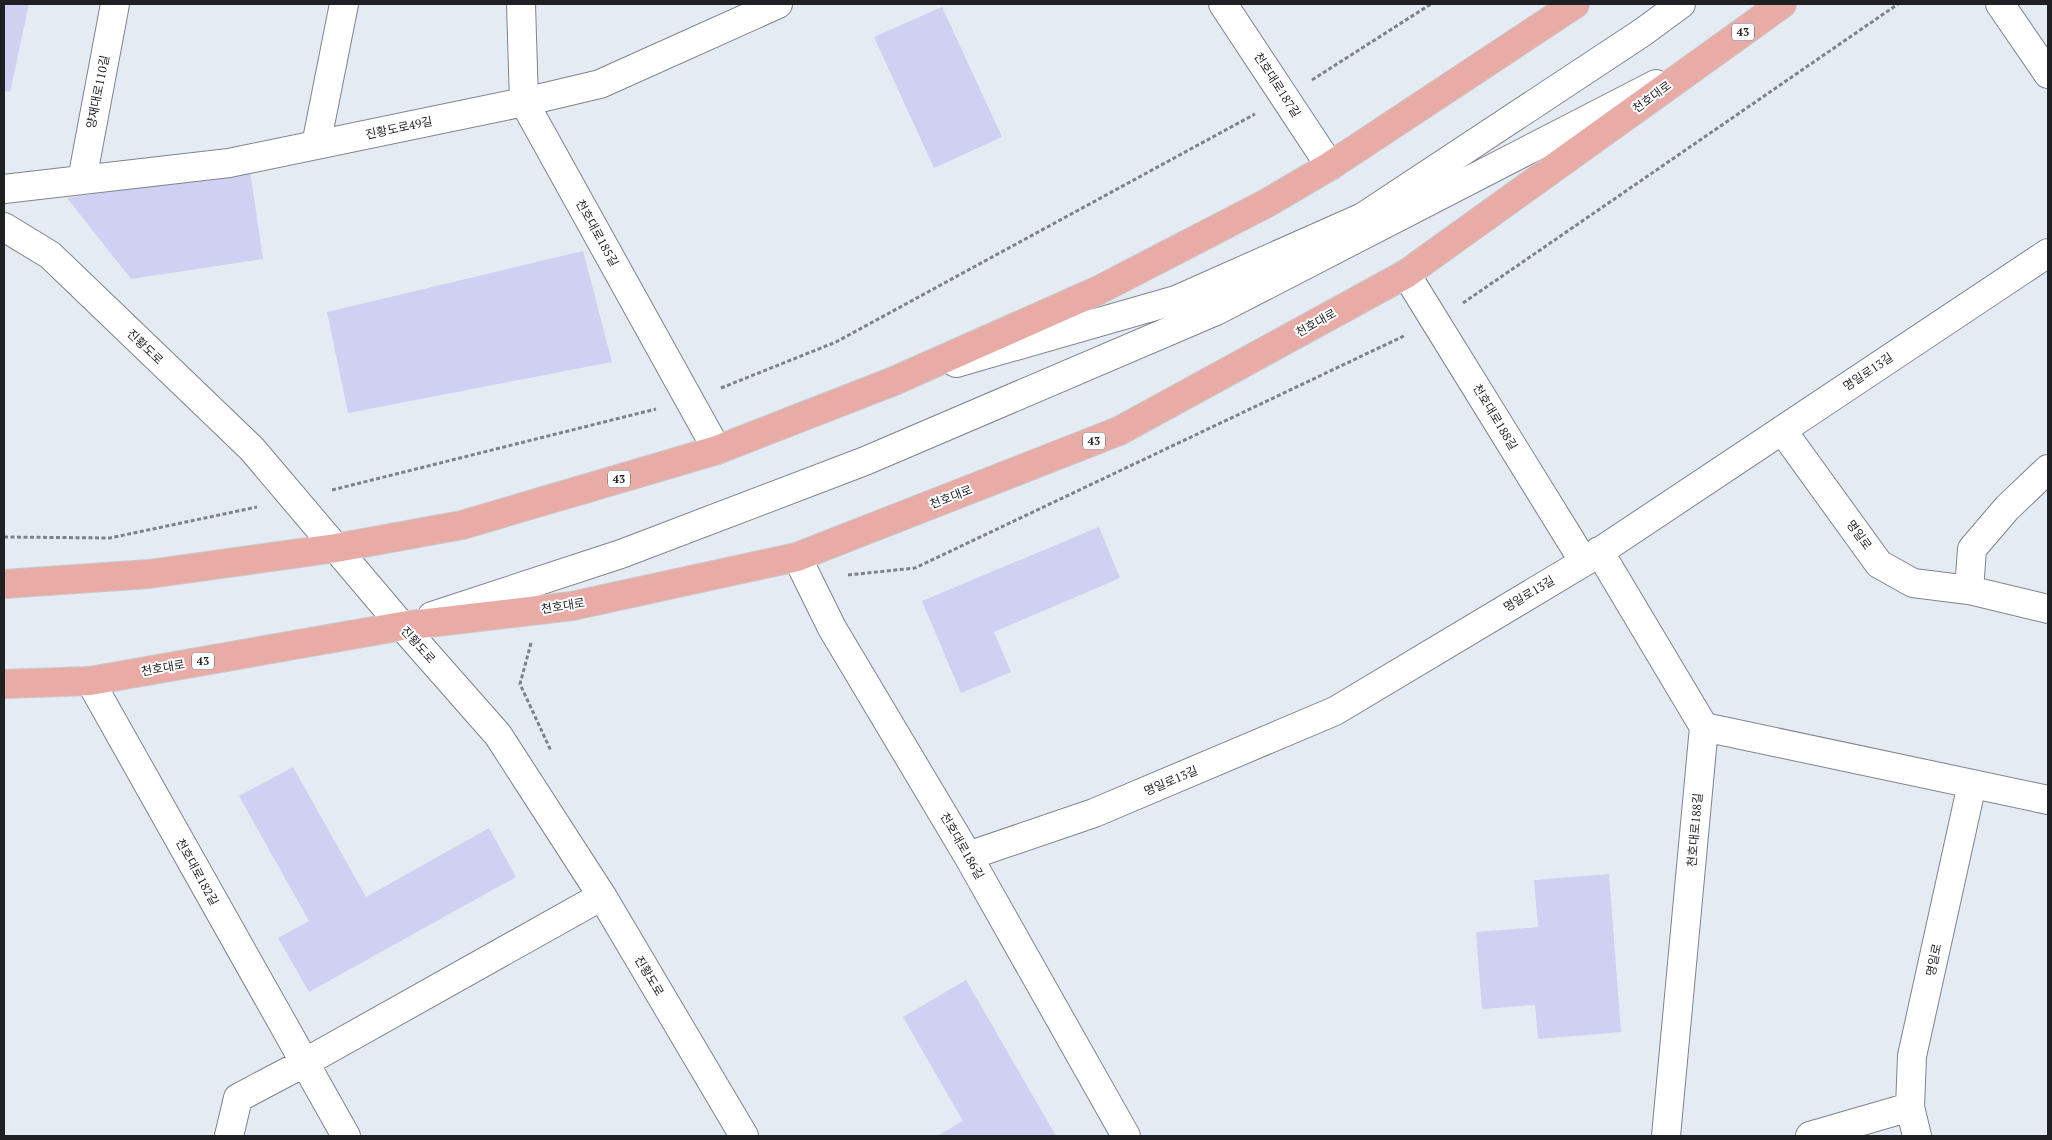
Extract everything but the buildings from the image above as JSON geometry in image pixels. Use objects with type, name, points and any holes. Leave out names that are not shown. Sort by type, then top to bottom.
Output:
[{"type":"main road","name":"43","points":[[4,584],[149,574],[336,548],[462,525],[716,450],[894,381],[1099,290],[1266,203],[1330,166],[1575,4]]},
{"type":"main road","name":"천호대로","points":[[4,684],[90,681],[402,626],[572,606],[797,557],[1119,431],[1406,274],[1782,4]]},
{"type":"street","name":"양재대로110길","points":[[82,180],[115,4]]},
{"type":"street","points":[[316,145],[344,4]]},
{"type":"street","name":"천호대로185길","points":[[521,4],[524,102],[716,450]]},
{"type":"street","name":"진황도로49길","points":[[4,189],[230,163],[524,102],[600,84],[778,4]]},
{"type":"street","name":"천호대로187길","points":[[1223,4],[1330,166]]},
{"type":"street","points":[[894,381],[1176,300],[1363,216],[1643,32],[1681,4]]},
{"type":"street","points":[[2000,4],[2048,74]]},
{"type":"street","points":[[402,626],[621,554],[847,468],[1216,311],[1703,60]]},
{"type":"street","name":"진황도로","points":[[4,227],[50,255],[252,449],[402,626],[498,735],[602,896],[744,1136]]},
{"type":"street","name":"명일로13길","points":[[968,856],[1094,813],[1335,712],[1591,557],[2048,253]]},
{"type":"street","name":"천호대로188길","points":[[1406,274],[1704,727],[1666,1136]]},
{"type":"street","name":"명일로","points":[[1782,430],[1879,564],[1913,583],[1969,590],[2048,609]]},
{"type":"street","points":[[1969,590],[1972,549],[2007,508],[2048,470]]},
{"type":"street","name":"천호대로186길","points":[[797,557],[832,628],[968,856],[1126,1136]]},
{"type":"street","name":"천호대로182길","points":[[90,681],[346,1136]]},
{"type":"street","points":[[1704,727],[2048,800]]},
{"type":"street","name":"명일로","points":[[1917,1136],[1910,1107],[1912,1056],[1972,784]]},
{"type":"street","points":[[229,1136],[238,1098],[602,896]]},
{"type":"street","points":[[1810,1136],[1910,1107]]},
{"type":"path","points":[[4,537],[110,538],[295,499],[689,401],[836,342],[1285,97],[1431,4]]}]
